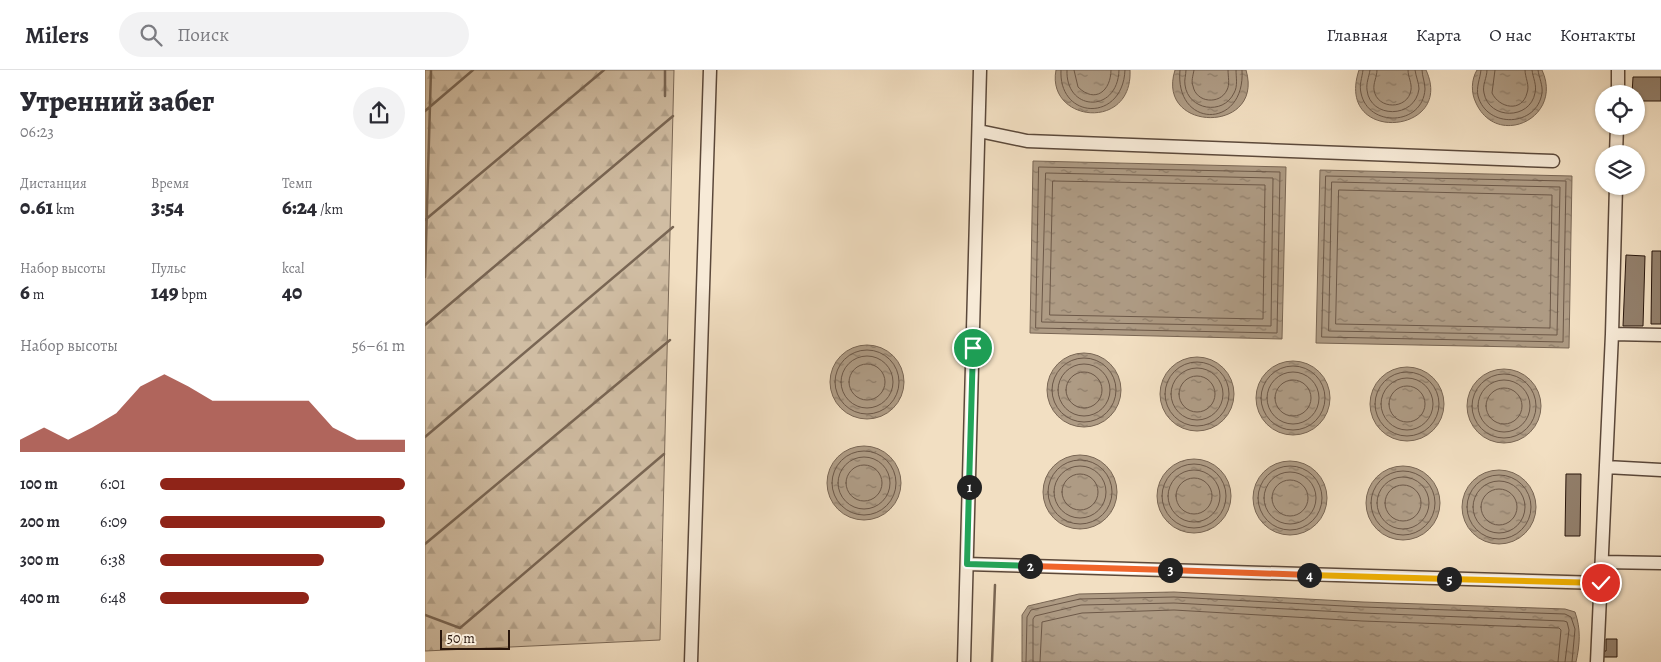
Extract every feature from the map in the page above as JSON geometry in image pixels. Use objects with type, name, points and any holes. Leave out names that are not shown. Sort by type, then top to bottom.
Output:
[{"type":"lane","points":[[691,662],[710,70]]},
{"type":"lane","points":[[963,662],[980,70]]},
{"type":"lane","points":[[1618,70],[1618,85]]},
{"type":"lane","points":[[979,131],[1027,141],[1553,161]]},
{"type":"lane","points":[[1597,662],[1603,562],[1616,195]]},
{"type":"lane","points":[[1612,334],[1661,335]]},
{"type":"lane","points":[[1606,467],[1661,470]]},
{"type":"lane","points":[[1603,562],[1661,563]]},
{"type":"lane","points":[[967,564],[1601,583]]},
{"type":"green space","points":[[425,70],[674,70],[660,640],[425,651]]},
{"type":"water","points":[[1056,70],[1130,70],[1127,90],[1118,103],[1105,111],[1090,113],[1076,109],[1064,101],[1056,87]]},
{"type":"water","points":[[1175,70],[1246,70],[1248,91],[1240,106],[1227,115],[1210,118],[1194,115],[1180,106],[1173,91]]},
{"type":"water","points":[[1359,70],[1426,70],[1431,92],[1425,108],[1411,118],[1394,122],[1377,120],[1363,111],[1356,94]]},
{"type":"water","points":[[1477,70],[1542,70],[1546,87],[1544,102],[1536,114],[1525,122],[1512,125],[1498,124],[1486,117],[1474,99],[1473,82]]},
{"type":"water","points":[[1033,161],[1286,167],[1282,339],[1030,333]]},
{"type":"water","points":[[1320,170],[1572,176],[1569,348],[1316,343]]},
{"type":"water","points":[[860,345],[874,345],[888,351],[898,361],[904,375],[904,389],[898,403],[888,413],[874,419],[860,419],[846,413],[836,403],[830,389],[830,375],[836,361],[846,351]]},
{"type":"water","points":[[1077,353],[1091,353],[1105,359],[1115,369],[1121,383],[1121,397],[1115,411],[1105,421],[1091,427],[1077,427],[1063,421],[1053,411],[1047,397],[1047,383],[1053,369],[1063,359]]},
{"type":"water","points":[[1190,357],[1204,357],[1218,363],[1228,373],[1234,387],[1234,401],[1228,415],[1218,425],[1204,431],[1190,431],[1176,425],[1166,415],[1160,401],[1160,387],[1166,373],[1176,363]]},
{"type":"water","points":[[1286,361],[1300,361],[1314,367],[1324,377],[1330,391],[1330,405],[1324,419],[1314,429],[1300,435],[1286,435],[1272,429],[1262,419],[1256,405],[1256,391],[1262,377],[1272,367]]},
{"type":"water","points":[[1400,367],[1414,367],[1428,373],[1438,383],[1444,397],[1444,411],[1438,425],[1428,435],[1414,441],[1400,441],[1386,435],[1376,425],[1370,411],[1370,397],[1376,383],[1386,373]]},
{"type":"water","points":[[1497,369],[1511,369],[1525,375],[1535,385],[1541,399],[1541,413],[1535,427],[1525,437],[1511,443],[1497,443],[1483,437],[1473,427],[1467,413],[1467,399],[1473,385],[1483,375]]},
{"type":"water","points":[[857,446],[871,446],[885,452],[895,462],[901,476],[901,490],[895,504],[885,514],[871,520],[857,520],[843,514],[833,504],[827,490],[827,476],[833,462],[843,452]]},
{"type":"water","points":[[1073,455],[1087,455],[1101,461],[1111,471],[1117,485],[1117,499],[1111,513],[1101,523],[1087,529],[1073,529],[1059,523],[1049,513],[1043,499],[1043,485],[1049,471],[1059,461]]},
{"type":"water","points":[[1187,459],[1201,459],[1215,465],[1225,475],[1231,489],[1231,503],[1225,517],[1215,527],[1201,533],[1187,533],[1173,527],[1163,517],[1157,503],[1157,489],[1163,475],[1173,465]]},
{"type":"water","points":[[1283,461],[1297,461],[1311,467],[1321,477],[1327,491],[1325,512],[1311,529],[1297,535],[1283,535],[1269,529],[1259,519],[1253,505],[1253,491],[1259,477],[1269,467]]},
{"type":"water","points":[[1396,466],[1410,466],[1424,472],[1434,482],[1440,496],[1440,510],[1434,524],[1424,534],[1410,540],[1396,540],[1382,534],[1372,524],[1366,510],[1366,496],[1372,482],[1382,472]]},
{"type":"water","points":[[1492,470],[1506,470],[1520,476],[1530,486],[1536,500],[1536,514],[1530,528],[1520,538],[1506,544],[1492,544],[1478,538],[1468,528],[1462,514],[1462,500],[1468,486],[1478,476]]},
{"type":"water","points":[[1174,592],[1363,602],[1565,609],[1575,612],[1577,618],[1579,637],[1576,662],[1022,662],[1022,615],[1028,606],[1079,594]]},
{"type":"building","points":[[1633,77],[1661,77],[1661,101],[1645,101],[1645,85],[1633,85]]},
{"type":"building","points":[[1652,251],[1661,251],[1661,324],[1651,324]]},
{"type":"building","points":[[1626,255],[1645,256],[1643,326],[1623,326]]},
{"type":"building","points":[[1566,474],[1581,474],[1580,536],[1565,536]]},
{"type":"building","points":[[1606,639],[1617,639],[1617,657],[1600,657],[1600,651],[1606,651]]},
{"type":"waterway","points":[[425,277],[431,70]]},
{"type":"waterway","points":[[425,111],[473,70]]},
{"type":"waterway","points":[[425,220],[604,70]]},
{"type":"waterway","points":[[665,70],[665,96]]},
{"type":"waterway","points":[[425,325],[673,116]]},
{"type":"waterway","points":[[425,437],[673,227]]},
{"type":"waterway","points":[[425,544],[670,340]]},
{"type":"waterway","points":[[425,615],[460,628],[664,454]]},
{"type":"waterway","points":[[992,662],[995,585]]},
{"type":"route","points":[[973,348],[967,564],[1601,583]]}]
